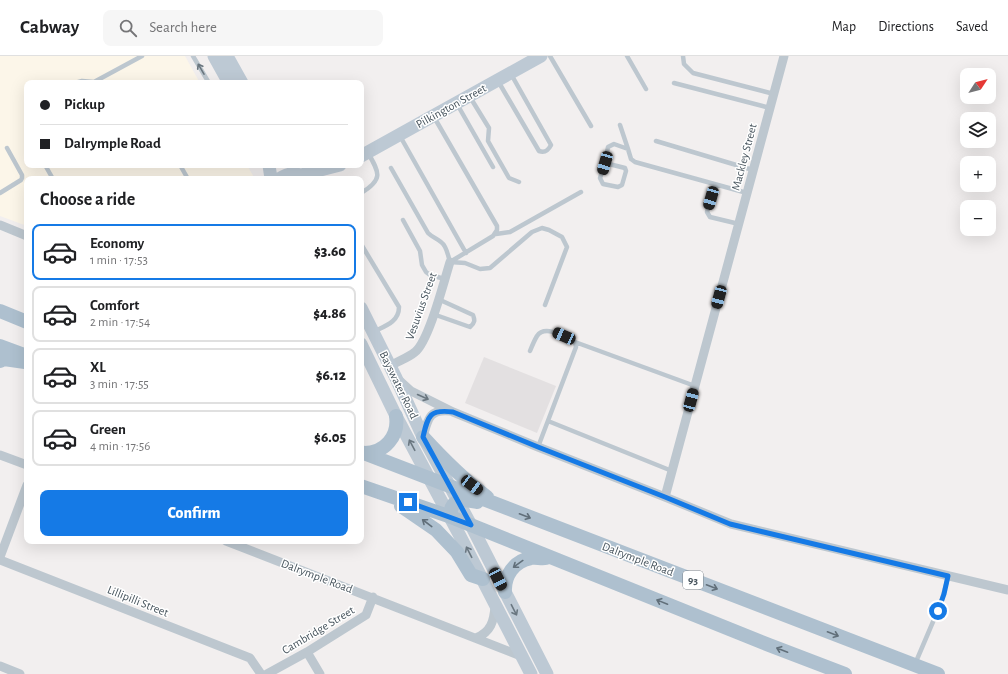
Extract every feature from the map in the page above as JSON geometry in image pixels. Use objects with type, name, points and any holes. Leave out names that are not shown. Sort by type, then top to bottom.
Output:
[{"type":"main road","points":[[214,56],[227,80]]},
{"type":"main road","points":[[226,56],[240,80]]},
{"type":"main road","name":"Pilkington Street","points":[[365,154],[541,56]]},
{"type":"main road","points":[[284,176],[288,174],[325,168]]},
{"type":"main road","points":[[331,176],[338,168]]},
{"type":"main road","points":[[6,313],[24,316]]},
{"type":"main road","points":[[6,313],[24,321]]},
{"type":"main road","name":"Bayswater Road","points":[[364,314],[423,437],[471,525],[547,674]]},
{"type":"main road","points":[[0,346],[24,355]]},
{"type":"main road","name":"Bayswater Road","points":[[364,350],[396,416],[483,578],[495,606],[531,674]]},
{"type":"main road","points":[[0,361],[4,359],[24,362]]},
{"type":"main road","points":[[364,453],[376,452],[388,444],[396,431],[396,416]]},
{"type":"main road","points":[[423,437],[446,462],[499,506]]},
{"type":"main road","name":"Dalrymple Road","points":[[364,453],[913,670],[938,674]]},
{"type":"main road","points":[[364,487],[451,517],[768,645],[845,674]]},
{"type":"main road","points":[[380,492],[418,516],[436,530],[457,552],[471,575],[483,578]]},
{"type":"main road","points":[[451,517],[450,509],[457,501],[470,501],[499,506]]},
{"type":"main road","points":[[505,592],[507,578],[515,566],[528,559],[549,557]]},
{"type":"street","name":"Mackley Street","points":[[665,497],[784,56]]},
{"type":"street","points":[[0,225],[24,235]]},
{"type":"street","name":"Vesuvius Street","points":[[390,366],[415,352],[421,346],[434,314],[450,262]]},
{"type":"street","points":[[396,378],[411,391],[453,412],[730,524],[1008,590]]},
{"type":"street","points":[[423,437],[426,425],[432,414],[441,410],[453,412]]},
{"type":"street","points":[[0,455],[24,464]]},
{"type":"street","points":[[0,558],[24,493]]},
{"type":"street","name":"Dalrymple Road","points":[[234,544],[521,656]]},
{"type":"street","name":"Lillipilli Street","points":[[0,558],[250,658],[261,674]]},
{"type":"street","name":"Cambridge Street","points":[[267,674],[366,615],[373,597]]},
{"type":"street","points":[[476,638],[484,634],[490,627],[495,616],[495,606]]},
{"type":"street","points":[[306,652],[320,674]]},
{"type":"street","points":[[0,666],[20,674]]},
{"type":"lane","points":[[98,80],[142,56]]},
{"type":"lane","points":[[193,56],[207,80]]},
{"type":"lane","points":[[550,56],[591,126]]},
{"type":"lane","points":[[627,56],[646,89]]},
{"type":"lane","points":[[683,56],[684,64],[693,73],[774,94]]},
{"type":"lane","points":[[498,80],[539,151],[545,152],[551,145],[510,73]]},
{"type":"lane","points":[[674,83],[770,108]]},
{"type":"lane","points":[[469,96],[489,128],[488,141],[509,178],[519,182]]},
{"type":"lane","points":[[456,103],[493,167]]},
{"type":"lane","points":[[433,116],[497,226],[496,234]]},
{"type":"lane","points":[[620,125],[631,159],[635,162],[747,193]]},
{"type":"lane","points":[[399,134],[466,252]]},
{"type":"lane","points":[[656,141],[753,170]]},
{"type":"lane","points":[[605,163],[625,168],[626,171],[622,185],[618,187],[603,184],[600,178],[608,147],[614,144],[628,149]]},
{"type":"lane","points":[[0,193],[22,178],[22,175],[7,148]]},
{"type":"lane","points":[[364,191],[371,187],[376,181],[377,174],[376,166],[365,154]]},
{"type":"lane","points":[[391,168],[428,233],[442,242],[446,248],[450,262]]},
{"type":"lane","points":[[715,185],[707,212],[708,214],[710,217],[739,224]]},
{"type":"lane","points":[[450,262],[496,234],[510,232],[581,192]]},
{"type":"lane","points":[[403,220],[420,251],[422,265],[426,272],[430,275],[445,279]]},
{"type":"lane","points":[[450,262],[465,264],[480,269],[490,268],[532,232],[542,228],[549,230],[562,237],[567,247],[545,305]]},
{"type":"lane","points":[[364,249],[399,307],[399,312],[394,320],[373,332]]},
{"type":"lane","points":[[434,314],[470,327],[474,324],[475,319],[473,315],[438,299]]},
{"type":"lane","points":[[530,351],[537,335],[544,331],[552,331],[575,342],[695,386]]},
{"type":"lane","points":[[538,447],[574,355],[576,346],[575,342]]},
{"type":"lane","points":[[548,421],[672,471]]},
{"type":"lane","points":[[913,670],[941,603],[948,576]]},
{"type":"shaded area","points":[[0,56],[185,56],[198,80],[24,80],[24,168],[249,168],[253,176],[24,176],[24,225],[0,216]]},
{"type":"shaded area","points":[[484,357],[556,386],[537,433],[465,403]]},
{"type":"route","points":[[408,502],[471,525],[423,437],[426,425],[432,414],[441,410],[453,412],[730,524],[948,576],[938,611]]}]
